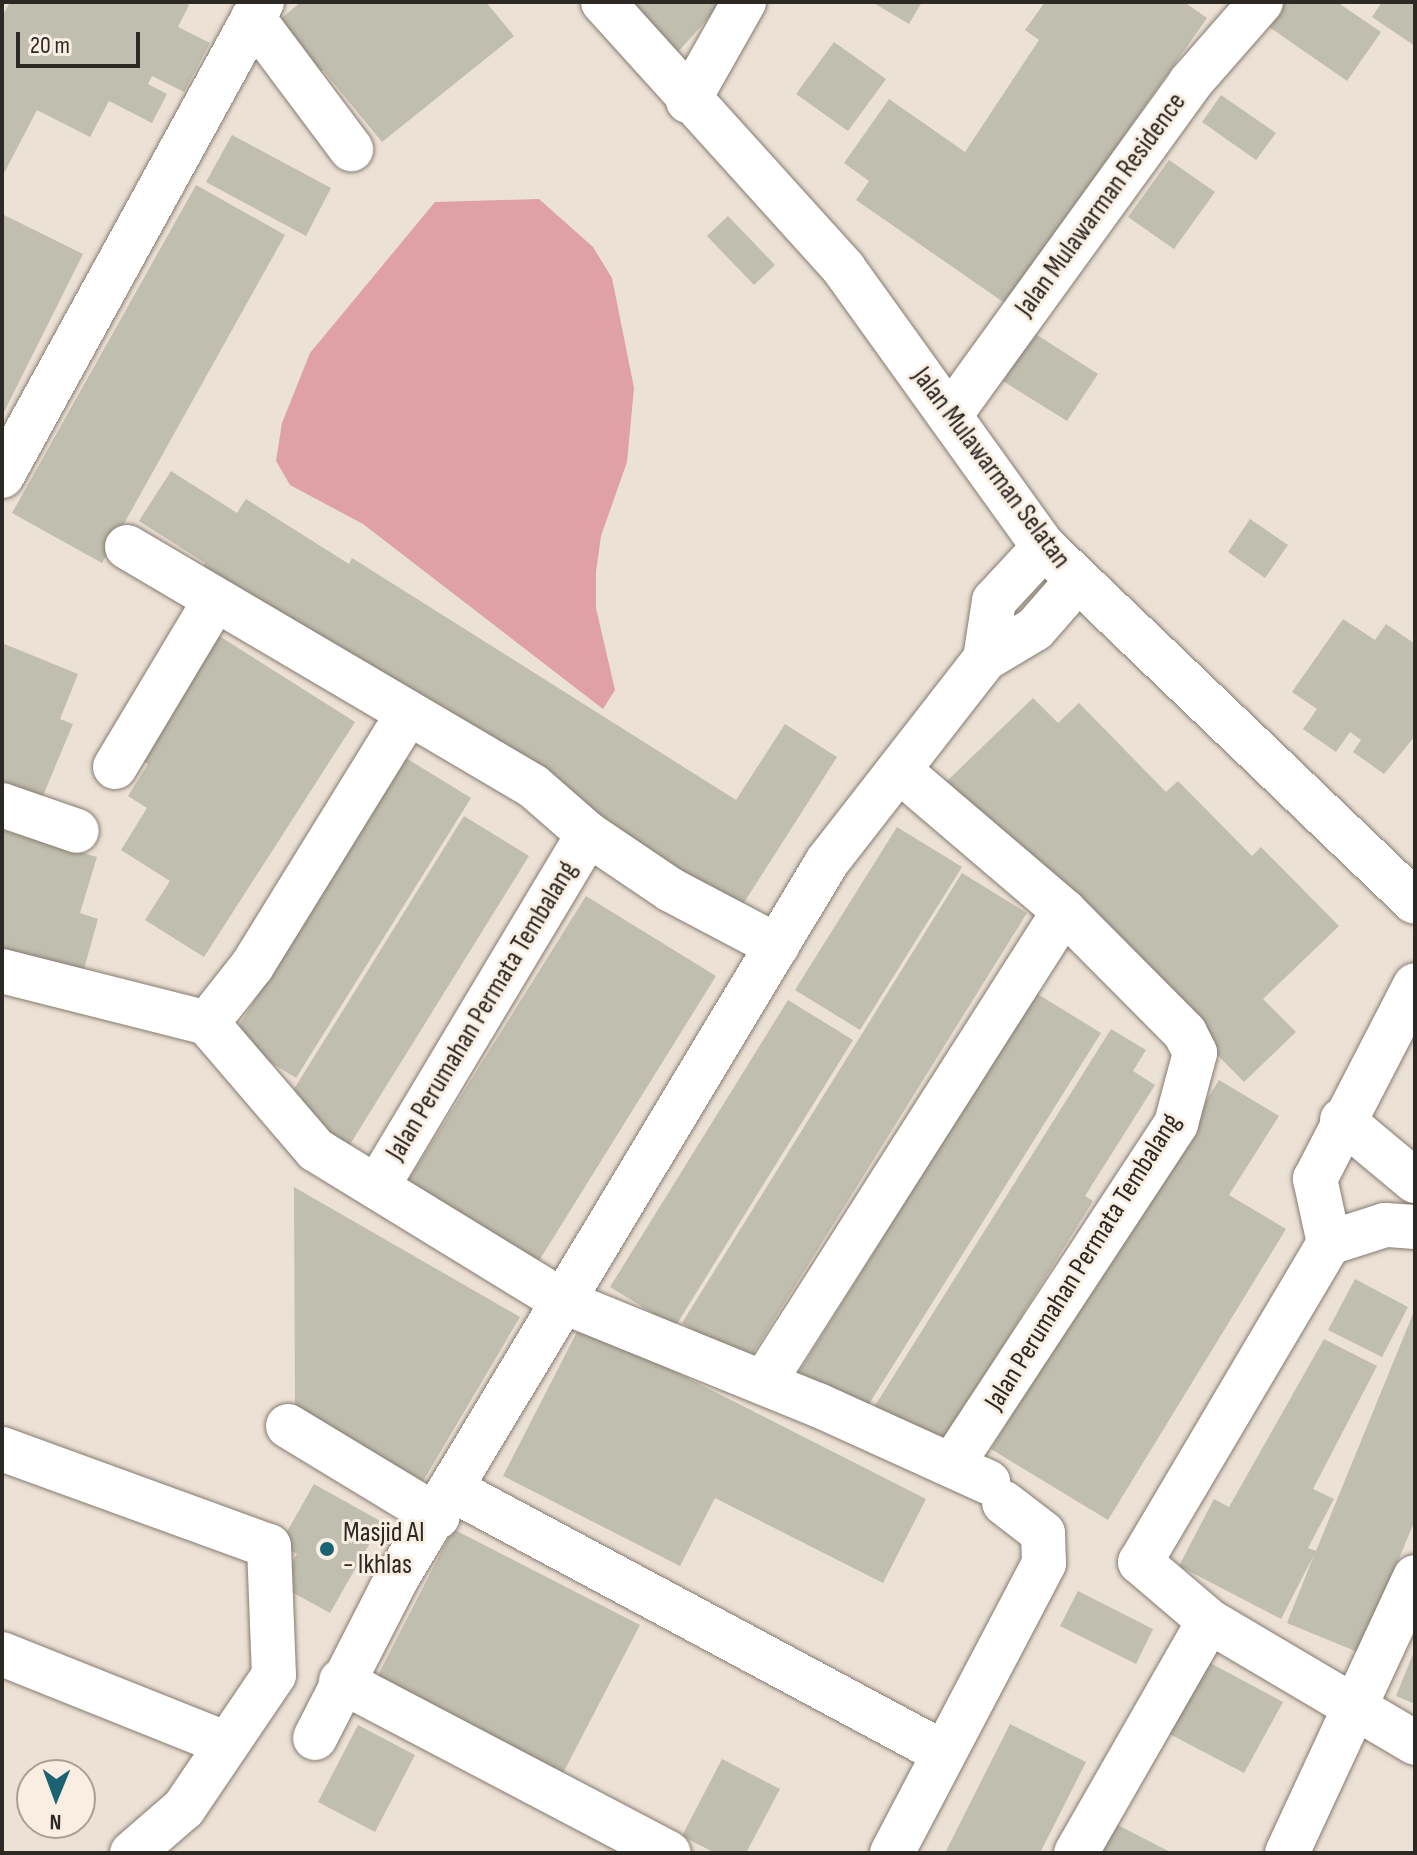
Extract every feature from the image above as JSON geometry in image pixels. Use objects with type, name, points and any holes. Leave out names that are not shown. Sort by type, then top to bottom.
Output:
[{"type":"street","name":"Jalan Mulawarman Selatan","points":[[603,2],[688,101],[844,269],[1044,547],[1415,902]]},
{"type":"street","points":[[688,101],[744,2]]},
{"type":"street","name":"Jalan Mulawarman Residence","points":[[950,415],[1190,83],[1261,2]]},
{"type":"street","points":[[2,476],[257,10],[351,149]]},
{"type":"street","name":"Jalan Perumahan Permata Tembalang","points":[[127,547],[406,717],[533,786],[588,834],[671,890],[777,946]]},
{"type":"street","points":[[985,659],[994,601],[1044,547]]},
{"type":"street","points":[[315,1738],[341,1681],[445,1503],[827,862],[985,659],[1035,629],[1077,581]]},
{"type":"street","points":[[115,767],[215,600]]},
{"type":"street","points":[[207,1023],[252,966],[406,717]]},
{"type":"street","name":"Jalan Perumahan Permata Tembalang","points":[[900,771],[1064,911],[1185,1033],[1195,1053],[1191,1080],[1176,1124],[981,1483]]},
{"type":"street","points":[[2,805],[77,831]]},
{"type":"street","name":"Jalan Perumahan Permata Tembalang","points":[[377,1187],[588,834]]},
{"type":"street","points":[[764,1382],[1064,911]]},
{"type":"street","points":[[2,971],[207,1023],[316,1150],[564,1302],[764,1382],[981,1483],[1043,1533],[1047,1553],[892,1853]]},
{"type":"street","points":[[1329,1243],[1315,1179],[1342,1120],[1415,985]]},
{"type":"street","points":[[1342,1120],[1415,1181]]},
{"type":"street","points":[[1415,1227],[1385,1225],[1329,1243],[1140,1562],[1209,1621],[1415,1743]]},
{"type":"street","points":[[288,1426],[942,1752]]},
{"type":"street","points":[[2,1449],[269,1546],[274,1675],[184,1808],[132,1853]]},
{"type":"street","points":[[1287,1853],[1357,1708],[1415,1577]]},
{"type":"street","points":[[1076,1853],[1209,1621]]},
{"type":"street","points":[[2,1654],[227,1744]]},
{"type":"street","points":[[341,1681],[669,1853]]},
{"type":"shaded area","points":[[539,199],[593,247],[612,278],[634,388],[627,462],[601,536],[596,572],[596,608],[615,690],[603,709],[363,524],[290,485],[276,461],[282,423],[310,353],[435,202]]},
{"type":"building","points":[[10,2],[182,2],[189,5],[178,27],[210,43],[184,92],[152,76],[148,84],[167,94],[152,123],[109,101],[90,137],[37,110],[2,177],[2,17]]},
{"type":"building","points":[[301,2],[486,2],[514,36],[382,142],[323,70],[314,78],[272,26]]},
{"type":"building","points":[[622,2],[723,2],[677,53]]},
{"type":"building","points":[[872,2],[922,2],[909,24]]},
{"type":"building","points":[[1045,2],[1184,2],[1207,18],[1006,304],[856,200],[869,181],[844,163],[889,99],[965,152],[1039,40],[1025,30]]},
{"type":"building","points":[[1284,2],[1337,2],[1381,32],[1347,81],[1268,26]]},
{"type":"building","points":[[1382,2],[1415,2],[1415,46],[1372,17]]},
{"type":"building","points":[[834,42],[886,79],[848,131],[796,94]]},
{"type":"building","points":[[1221,95],[1276,133],[1256,160],[1202,122]]},
{"type":"building","points":[[232,135],[331,188],[306,236],[206,182]]},
{"type":"building","points":[[1169,160],[1215,192],[1174,249],[1128,217]]},
{"type":"building","points":[[196,185],[285,235],[102,563],[12,513]]},
{"type":"building","points":[[2,214],[83,254],[2,416]]},
{"type":"building","points":[[728,216],[775,265],[754,285],[707,236]]},
{"type":"building","points":[[1034,333],[1098,374],[1067,421],[1003,381]]},
{"type":"building","points":[[171,471],[237,513],[246,499],[349,564],[352,558],[736,800],[785,724],[837,757],[738,912],[200,573],[205,563],[139,521]]},
{"type":"building","points":[[1250,519],[1288,545],[1265,578],[1228,552]]},
{"type":"building","points":[[1343,619],[1375,640],[1386,624],[1415,644],[1415,736],[1384,774],[1353,752],[1361,740],[1350,732],[1336,752],[1303,729],[1317,709],[1292,692]]},
{"type":"building","points":[[210,630],[355,722],[204,957],[145,920],[170,881],[121,850],[147,808],[128,796],[148,764],[140,759]]},
{"type":"building","points":[[2,643],[78,674],[60,719],[73,724],[37,810],[2,796]]},
{"type":"building","points":[[1033,698],[1058,723],[1079,703],[1166,792],[1178,781],[1252,856],[1261,847],[1339,926],[1263,999],[1296,1032],[1244,1082],[947,781]]},
{"type":"building","points":[[406,758],[471,798],[296,1078],[231,1038]]},
{"type":"building","points":[[464,816],[529,856],[349,1146],[284,1105]]},
{"type":"building","points":[[897,827],[962,867],[860,1030],[795,990]]},
{"type":"building","points":[[2,830],[97,857],[80,913],[98,919],[80,983],[2,961]]},
{"type":"building","points":[[962,873],[1027,913],[747,1363],[682,1323]]},
{"type":"building","points":[[586,896],[716,976],[537,1264],[406,1184]]},
{"type":"building","points":[[1036,993],[1101,1033],[859,1420],[794,1380]]},
{"type":"building","points":[[788,1000],[853,1040],[675,1327],[610,1287]]},
{"type":"building","points":[[1111,1029],[1146,1050],[1133,1071],[1155,1085],[1085,1196],[1093,1201],[937,1452],[871,1412]]},
{"type":"building","points":[[1219,1080],[1279,1116],[1229,1195],[1286,1229],[1108,1520],[991,1449]]},
{"type":"building","points":[[294,1187],[520,1317],[422,1483],[295,1409]]},
{"type":"building","points":[[1355,1279],[1408,1307],[1382,1357],[1328,1330]]},
{"type":"building","points":[[1415,1309],[1415,1520],[1360,1653],[1287,1623],[1314,1555],[1281,1619],[1179,1566],[1214,1499],[1229,1507],[1324,1339],[1377,1366],[1313,1489],[1334,1499],[1308,1548],[1316,1551]]},
{"type":"building","points":[[581,1324],[926,1499],[883,1583],[715,1498],[680,1566],[503,1476]]},
{"type":"building","name":"Masjid Al - Ikhlas","points":[[314,1484],[382,1522],[330,1613],[279,1585],[297,1554],[280,1544]]},
{"type":"building","points":[[453,1529],[640,1625],[562,1775],[376,1679]]},
{"type":"building","points":[[1078,1591],[1153,1629],[1136,1664],[1060,1626]]},
{"type":"building","points":[[1415,1649],[1415,1704],[1396,1696]]},
{"type":"building","points":[[1199,1657],[1283,1702],[1244,1773],[1160,1729]]},
{"type":"building","points":[[1010,1724],[1086,1762],[1040,1853],[945,1853]]},
{"type":"building","points":[[358,1725],[415,1755],[375,1832],[318,1802]]},
{"type":"building","points":[[722,1759],[780,1789],[746,1853],[715,1853],[682,1836]]},
{"type":"building","points":[[1110,1821],[1172,1853],[1093,1853]]},
{"type":"place","name":"Masjid Al - Ikhlas","points":[[327,1549]]}]
